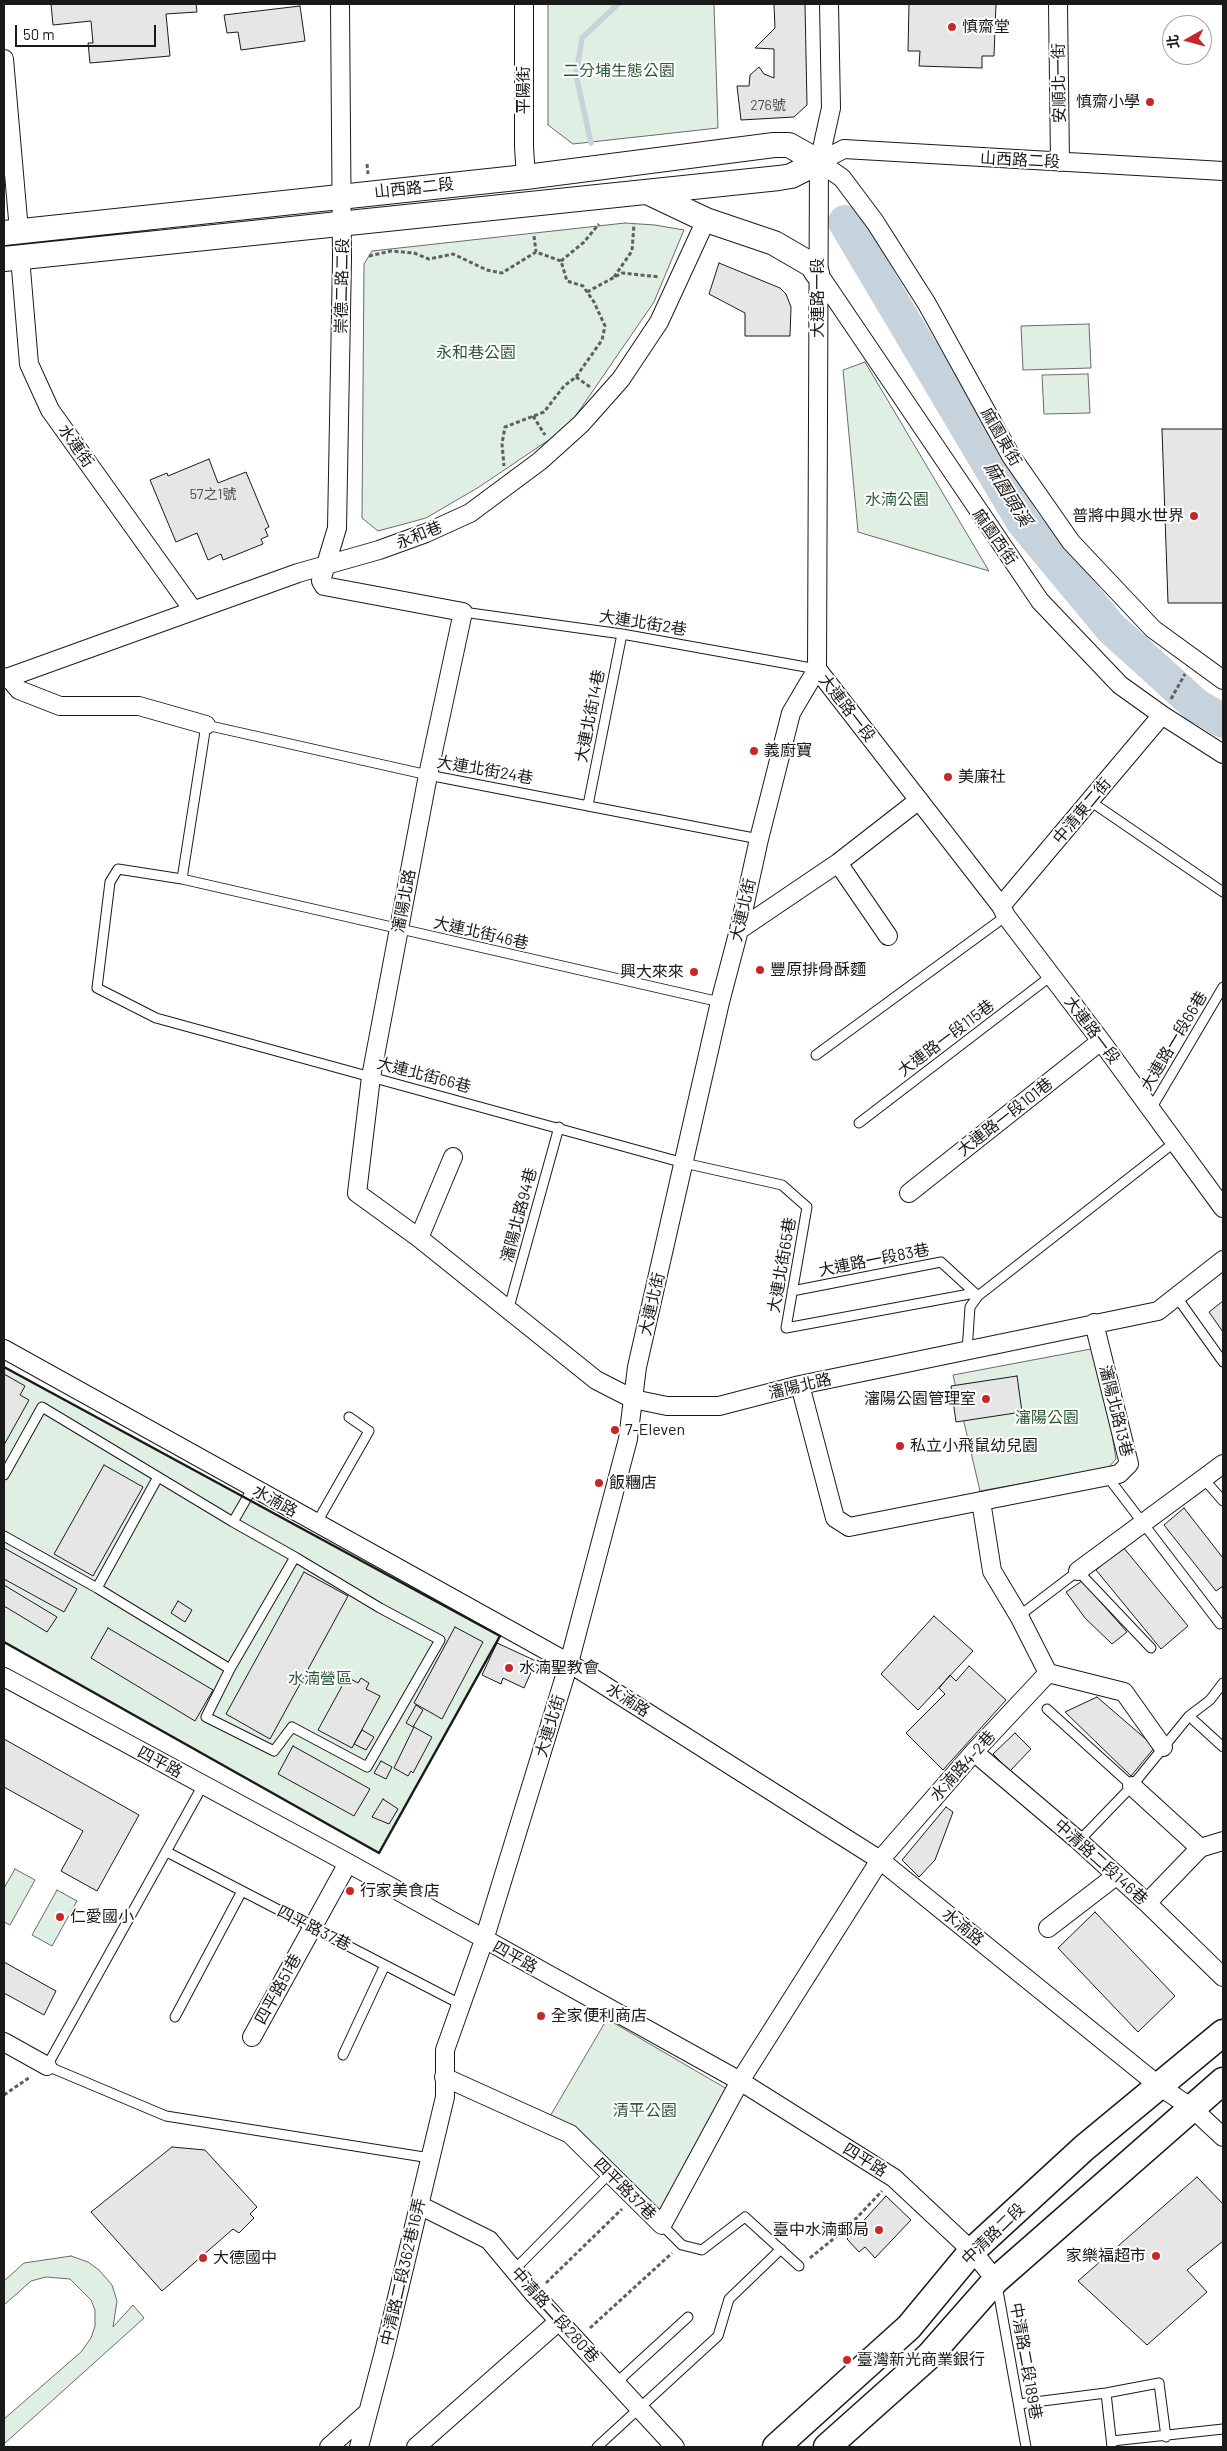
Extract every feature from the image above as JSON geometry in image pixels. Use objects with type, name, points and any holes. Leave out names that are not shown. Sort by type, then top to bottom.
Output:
[{"type":"main road","name":"中清路二段","points":[[776,2447],[909,2327],[972,2251],[1084,2148],[1223,2033]]},
{"type":"main road","points":[[827,2447],[929,2356],[996,2280],[1223,2081]]},
{"type":"street","name":"崇德二路二段","points":[[325,567],[337,528],[342,223],[340,4]]},
{"type":"street","name":"平陽街","points":[[524,4],[526,177]]},
{"type":"street","name":"大連路一段","points":[[829,4],[831,108],[819,162],[817,273],[817,669],[1004,911],[1223,1208]]},
{"type":"street","name":"安順北一街","points":[[1058,4],[1060,162]]},
{"type":"street","points":[[4,59],[11,232]]},
{"type":"street","name":"山西路二段","points":[[11,232],[342,195],[526,177],[782,145],[789,145],[819,162]]},
{"type":"street","name":"山西路二段","points":[[12,258],[785,177],[844,149],[1223,171]]},
{"type":"street","name":"麻園東街","points":[[819,162],[842,178],[875,222],[927,304],[1011,456],[1071,542],[1153,629],[1223,680]]},
{"type":"street","points":[[647,192],[706,220],[774,243],[812,265],[817,273]]},
{"type":"street","name":"永和巷","points":[[6,678],[298,573],[325,567],[426,533],[470,513],[547,455],[581,424],[621,379],[659,322],[706,220]]},
{"type":"street","name":"水連街","points":[[12,258],[29,364],[50,410],[193,610]]},
{"type":"street","name":"麻園西街","points":[[817,273],[1040,601],[1120,685],[1162,715],[1223,754]]},
{"type":"street","points":[[325,567],[321,581],[324,586],[462,612]]},
{"type":"street","name":"瀋陽北路","points":[[462,612],[428,775],[371,1077],[357,1192],[419,1238],[596,1380],[633,1399],[667,1406],[719,1406],[800,1385],[1158,1311],[1223,1260]]},
{"type":"street","name":"大連北街","points":[[484,1940],[569,1663],[628,1439],[637,1367],[720,1002],[791,713],[817,669]]},
{"type":"street","points":[[6,678],[19,690],[60,706],[139,706],[206,725]]},
{"type":"street","name":"中清東二街","points":[[1004,911],[1090,801],[1162,715]]},
{"type":"street","points":[[739,930],[838,863],[919,800]]},
{"type":"street","points":[[838,863],[888,936]]},
{"type":"street","name":"大連路一段101巷","points":[[909,1193],[1101,1041]]},
{"type":"street","points":[[419,1238],[453,1157]]},
{"type":"street","name":"瀋陽北路13巷","points":[[800,1385],[835,1518],[849,1527],[1119,1474],[1129,1464],[1094,1323]]},
{"type":"street","name":"水湳路","points":[[4,1349],[569,1663],[880,1860],[1158,2085],[1193,2109],[1223,2137]]},
{"type":"street","points":[[1078,1571],[1223,1464]]},
{"type":"street","points":[[981,1501],[992,1571],[1019,1616],[1048,1673],[1124,1692],[1163,1747]]},
{"type":"street","name":"水湳路4-2巷","points":[[740,2081],[880,1860],[974,1752],[1048,1673]]},
{"type":"street","name":"四平路","points":[[4,1677],[348,1863],[740,2081],[894,2178],[972,2251],[996,2280]]},
{"type":"street","name":"中清路二段146巷","points":[[974,1752],[1079,1841],[1147,1902],[1223,1977]]},
{"type":"street","points":[[1132,1786],[1200,1848]]},
{"type":"street","points":[[1147,1902],[1200,1848],[1223,1840]]},
{"type":"street","name":"四平路51巷","points":[[252,2037],[348,1863]]},
{"type":"street","points":[[1048,1928],[1117,1875]]},
{"type":"street","points":[[444,2077],[445,2050],[484,1940]]},
{"type":"street","points":[[4,2042],[47,2066]]},
{"type":"street","name":"四平路37巷","points":[[444,2077],[570,2134],[662,2226],[740,2081]]},
{"type":"street","name":"中清路二段362巷16弄","points":[[359,2447],[384,2352],[445,2097],[444,2077]]},
{"type":"street","name":"中清路二段280巷","points":[[419,2204],[489,2240],[534,2294],[675,2447]]},
{"type":"street","points":[[416,2447],[559,2321]]},
{"type":"street","points":[[330,2447],[367,2413]]},
{"type":"lane","name":"大連北街2巷","points":[[462,612],[622,634],[817,669]]},
{"type":"lane","name":"大連北街14巷","points":[[588,805],[622,634]]},
{"type":"lane","name":"大連北街24巷","points":[[206,725],[428,775],[759,840]]},
{"type":"lane","points":[[182,879],[206,725]]},
{"type":"lane","points":[[1090,801],[1223,892]]},
{"type":"lane","name":"大連北街46巷","points":[[118,869],[182,879],[720,1002]]},
{"type":"lane","name":"大連北街66巷","points":[[118,869],[110,882],[97,988],[156,1018],[559,1127],[684,1163]]},
{"type":"lane","name":"中清東二街","points":[[816,1055],[1004,911]]},
{"type":"lane","name":"大連路一段115巷","points":[[859,1123],[1051,976]]},
{"type":"lane","name":"大連路一段66巷","points":[[1151,1109],[1223,987]]},
{"type":"lane","name":"瀋陽北路94巷","points":[[508,1311],[559,1127]]},
{"type":"lane","points":[[967,1351],[970,1307],[977,1294],[1175,1142]]},
{"type":"lane","name":"大連北街65巷","points":[[684,1163],[782,1185],[807,1207],[786,1328],[977,1294]]},
{"type":"lane","name":"大連路一段83巷","points":[[792,1291],[941,1262],[977,1294]]},
{"type":"lane","points":[[1176,1296],[1223,1362]]},
{"type":"lane","points":[[4,1475],[42,1407],[233,1522],[294,1556],[380,1608],[440,1640],[367,1768],[292,1727],[274,1751],[206,1717],[230,1669],[294,1556]]},
{"type":"lane","points":[[316,1524],[369,1430],[349,1417]]},
{"type":"lane","points":[[1107,1476],[1220,1624]]},
{"type":"lane","points":[[97,1588],[158,1477]]},
{"type":"lane","points":[[1204,1478],[1223,1501]]},
{"type":"lane","points":[[233,1522],[252,1488]]},
{"type":"lane","points":[[4,1536],[97,1588],[230,1669]]},
{"type":"lane","points":[[1019,1616],[1078,1571],[1151,1648]]},
{"type":"lane","points":[[1079,1841],[1132,1786],[1189,1716],[1210,1700],[1223,1683]]},
{"type":"lane","points":[[1047,1709],[1132,1786]]},
{"type":"lane","points":[[1189,1716],[1223,1746]]},
{"type":"lane","points":[[203,1785],[47,2066],[166,2116],[430,2158]]},
{"type":"lane","name":"四平路37巷","points":[[167,1852],[460,2004]]},
{"type":"lane","points":[[175,2017],[242,1891]]},
{"type":"lane","points":[[343,2056],[385,1966]]},
{"type":"lane","points":[[514,2270],[609,2174]]},
{"type":"lane","points":[[662,2226],[682,2245],[702,2250],[745,2217],[799,2266]]},
{"type":"lane","points":[[597,2447],[718,2336],[729,2300],[780,2249]]},
{"type":"lane","name":"中清路二段189巷","points":[[996,2280],[1026,2447]]},
{"type":"lane","points":[[616,2383],[688,2317]]},
{"type":"lane","points":[[1019,2404],[1159,2383],[1166,2436]]},
{"type":"lane","points":[[1106,2392],[1112,2444],[1223,2429]]},
{"type":"path","points":[[561,261],[584,242],[599,224]]},
{"type":"path","points":[[614,278],[632,251],[634,224]]},
{"type":"path","points":[[534,236],[536,252]]},
{"type":"path","points":[[369,256],[391,251],[414,253],[429,259],[453,254],[487,270],[502,273],[536,252]]},
{"type":"path","points":[[536,252],[561,261]]},
{"type":"path","points":[[504,466],[502,444],[505,428],[544,412],[564,386],[576,377],[602,340],[605,326],[583,286],[567,281],[561,261]]},
{"type":"path","points":[[587,292],[622,273],[660,277]]},
{"type":"path","points":[[576,377],[590,387]]},
{"type":"path","points":[[533,416],[545,436]]},
{"type":"path","points":[[1162,715],[1193,659]]},
{"type":"path","points":[[4,2095],[47,2066]]},
{"type":"path","points":[[799,2266],[850,2226],[894,2178]]},
{"type":"path","points":[[534,2294],[634,2198]]},
{"type":"path","points":[[577,2341],[682,2245]]},
{"type":"green space","name":"二分埔生態公園","points":[[548,4],[714,4],[718,128],[573,144],[548,125]]},
{"type":"green space","name":"永和巷公園","points":[[625,223],[655,225],[684,230],[654,302],[568,427],[479,487],[426,518],[378,531],[362,518],[364,264],[372,251]]},
{"type":"green space","points":[[1089,324],[1091,368],[1023,370],[1021,326]]},
{"type":"green space","name":"水湳公園","points":[[865,362],[989,571],[858,532],[843,370]]},
{"type":"green space","points":[[1088,374],[1090,413],[1044,414],[1042,375]]},
{"type":"green space","name":"瀋陽公園","points":[[1091,1349],[1099,1354],[1116,1459],[1108,1468],[980,1491],[953,1375]]},
{"type":"green space","name":"水湳營區","points":[[4,1367],[500,1636],[379,1853],[4,1642]]},
{"type":"green space","points":[[15,1869],[35,1880],[10,1925],[4,1922],[4,1888]]},
{"type":"green space","points":[[57,1890],[77,1901],[52,1946],[32,1935]]},
{"type":"green space","name":"清平公園","points":[[607,2019],[727,2089],[659,2212],[549,2118]]},
{"type":"green space","points":[[71,2256],[88,2262],[99,2270],[112,2285],[117,2301],[113,2327],[133,2305],[144,2318],[4,2444],[4,2419],[81,2352],[91,2338],[95,2326],[95,2310],[91,2300],[70,2279],[46,2277],[31,2281],[4,2305],[4,2281],[24,2263]]},
{"type":"building","points":[[51,4],[196,4],[197,12],[166,14],[170,56],[90,63],[88,43],[93,43],[91,21],[53,25]]},
{"type":"building","points":[[774,4],[805,4],[807,105],[794,117],[741,120],[737,86],[749,86],[750,75],[759,67],[764,74],[774,78],[774,49],[755,48],[775,28]]},
{"type":"building","name":"慎齋堂","points":[[909,4],[996,4],[994,56],[982,56],[982,68],[919,66],[920,51],[908,51]]},
{"type":"building","points":[[300,6],[305,41],[241,50],[238,32],[227,33],[224,15]]},
{"type":"building","points":[[719,263],[780,288],[786,294],[791,307],[790,336],[745,336],[745,313],[709,294]]},
{"type":"building","name":"普將中興水世界","points":[[1162,429],[1223,429],[1223,603],[1168,603]]},
{"type":"building","points":[[209,459],[218,483],[246,472],[269,527],[265,529],[268,536],[261,539],[263,544],[223,560],[221,554],[208,560],[197,533],[176,542],[150,480],[167,473],[168,476]]},
{"type":"building","points":[[1223,1301],[1223,1332],[1209,1312]]},
{"type":"building","points":[[4,1374],[25,1386],[20,1395],[29,1400],[4,1445]]},
{"type":"building","name":"瀋陽公園管理室","points":[[1017,1376],[1022,1412],[956,1422],[951,1386]]},
{"type":"building","points":[[104,1465],[143,1487],[93,1576],[54,1554]]},
{"type":"building","points":[[1184,1508],[1223,1558],[1223,1586],[1216,1591],[1164,1525]]},
{"type":"building","points":[[1123,1547],[1188,1626],[1161,1649],[1096,1570]]},
{"type":"building","points":[[4,1548],[77,1589],[64,1612],[4,1579]]},
{"type":"building","points":[[304,1572],[348,1596],[270,1739],[226,1714]]},
{"type":"building","points":[[1082,1581],[1127,1632],[1112,1644],[1085,1618],[1066,1592]]},
{"type":"building","points":[[4,1585],[57,1617],[47,1632],[4,1606]]},
{"type":"building","points":[[178,1601],[192,1610],[185,1622],[171,1613]]},
{"type":"building","points":[[934,1616],[973,1651],[918,1710],[881,1674]]},
{"type":"building","points":[[455,1627],[483,1642],[442,1719],[414,1703]]},
{"type":"building","points":[[108,1628],[213,1690],[195,1721],[91,1658]]},
{"type":"building","name":"水湳聖教會","points":[[497,1643],[536,1661],[524,1688],[503,1678],[501,1684],[482,1675]]},
{"type":"building","points":[[969,1666],[1006,1700],[943,1770],[906,1733],[945,1694],[939,1688],[950,1675],[956,1681]]},
{"type":"building","points":[[347,1677],[358,1683],[361,1678],[369,1683],[366,1689],[380,1696],[352,1748],[318,1730]]},
{"type":"building","points":[[1097,1697],[1155,1747],[1131,1776],[1065,1712]]},
{"type":"building","points":[[416,1705],[423,1710],[413,1727],[406,1723]]},
{"type":"building","points":[[414,1727],[432,1737],[413,1773],[411,1771],[408,1776],[394,1768]]},
{"type":"building","points":[[362,1730],[374,1737],[366,1750],[354,1744]]},
{"type":"building","points":[[1015,1733],[1031,1749],[1010,1771],[993,1754]]},
{"type":"building","points":[[4,1739],[139,1815],[97,1891],[61,1871],[83,1831],[4,1787]]},
{"type":"building","points":[[293,1746],[370,1789],[354,1816],[278,1774]]},
{"type":"building","points":[[381,1761],[392,1767],[386,1779],[374,1773]]},
{"type":"building","points":[[383,1799],[398,1809],[389,1824],[372,1817]]},
{"type":"building","points":[[946,1807],[953,1812],[935,1860],[919,1877],[902,1860]]},
{"type":"building","points":[[1095,1912],[1175,1996],[1138,2032],[1058,1948]]},
{"type":"building","points":[[4,1962],[56,1991],[44,2015],[4,1993]]},
{"type":"building","points":[[172,2147],[205,2150],[257,2207],[250,2214],[254,2218],[239,2233],[233,2229],[162,2291],[91,2212]]},
{"type":"building","name":"家樂福超市","points":[[1197,2177],[1223,2204],[1223,2241],[1187,2270],[1207,2292],[1147,2345],[1078,2281]]},
{"type":"building","name":"臺中水湳郵局","points":[[886,2196],[911,2220],[875,2258],[865,2247],[859,2252],[847,2239]]},
{"type":"waterway","points":[[591,143],[576,75],[582,38],[618,4]]},
{"type":"waterway","name":"麻園頭溪","points":[[845,222],[1023,522],[1111,628],[1196,705],[1223,721]]},
{"type":"wall","points":[[4,1367],[500,1636],[379,1853],[4,1642]]},
{"type":"place","name":"慎齋堂","points":[[952,27]]},
{"type":"place","name":"慎齋小學","points":[[1150,102]]},
{"type":"place","name":"普將中興水世界","points":[[1194,516]]},
{"type":"place","name":"義廚寶","points":[[754,751]]},
{"type":"place","name":"美廉社","points":[[948,777]]},
{"type":"place","name":"豐原排骨酥麵","points":[[760,970]]},
{"type":"place","name":"興大來來","points":[[694,972]]},
{"type":"place","name":"瀋陽公園管理室","points":[[986,1399]]},
{"type":"place","name":"7-Eleven","points":[[615,1430]]},
{"type":"place","name":"私立小飛鼠幼兒園","points":[[900,1446]]},
{"type":"place","name":"飯糰店","points":[[599,1483]]},
{"type":"place","name":"水湳聖教會","points":[[509,1668]]},
{"type":"place","name":"行家美食店","points":[[350,1891]]},
{"type":"place","name":"仁愛國小","points":[[60,1917]]},
{"type":"place","name":"全家便利商店","points":[[541,2016]]},
{"type":"place","name":"臺中水湳郵局","points":[[879,2230]]},
{"type":"place","name":"家樂福超市","points":[[1156,2256]]},
{"type":"place","name":"大德國中","points":[[203,2258]]},
{"type":"place","name":"臺灣新光商業銀行","points":[[847,2360]]}]
